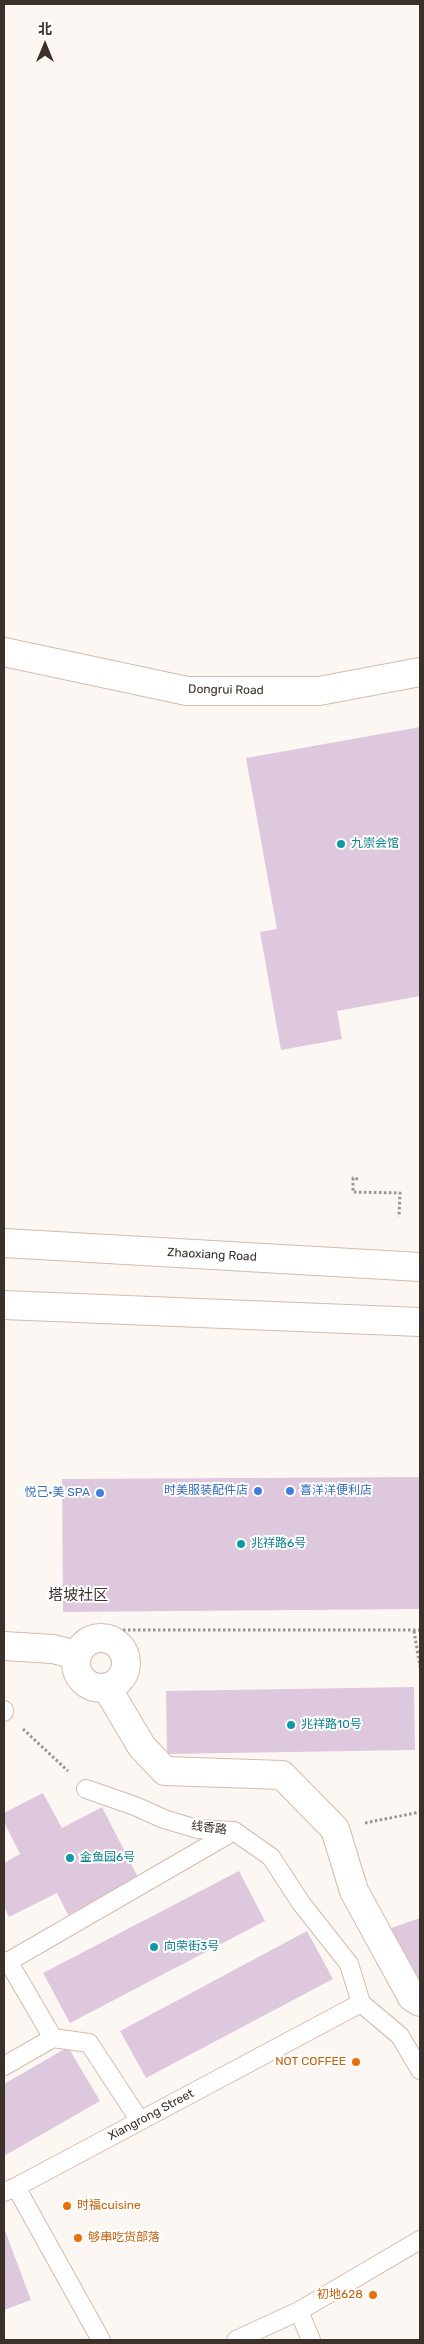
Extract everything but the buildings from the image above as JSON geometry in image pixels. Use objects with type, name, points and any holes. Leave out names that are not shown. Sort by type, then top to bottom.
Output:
[{"type":"street","name":"Dongrui Road","points":[[4,652],[187,691],[319,691],[420,672]]},
{"type":"street","name":"Zhaoxiang Road","points":[[4,1242],[420,1267]]},
{"type":"street","points":[[4,1305],[420,1322]]},
{"type":"street","points":[[96,1638],[114,1640],[124,1650],[128,1660],[126,1672],[119,1681],[107,1688],[95,1688],[82,1681],[75,1669],[76,1655],[84,1644],[96,1638]]},
{"type":"street","points":[[4,1646],[53,1649],[76,1655]]},
{"type":"street","points":[[107,1688],[142,1747],[165,1771],[282,1775],[335,1829],[354,1891],[412,1997],[420,2002]]},
{"type":"lane","name":"线香路","points":[[86,1789],[197,1829],[234,1831],[272,1857],[301,1904],[349,1964],[361,2003]]},
{"type":"lane","points":[[53,2038],[6,1962],[234,1831]]},
{"type":"lane","points":[[361,2003],[400,2036],[420,2070]]},
{"type":"lane","name":"Xiangrong Street","points":[[101,2340],[10,2190],[361,2003]]},
{"type":"lane","points":[[4,2066],[53,2038],[89,2044],[140,2121]]},
{"type":"lane","points":[[236,2340],[299,2311],[420,2240]]},
{"type":"lane","points":[[299,2311],[311,2340]]},
{"type":"path","points":[[358,1179],[353,1178],[353,1192],[400,1193],[399,1217]]},
{"type":"path","points":[[96,1630],[420,1630]]},
{"type":"path","points":[[414,1630],[420,1666]]},
{"type":"path","points":[[4,1711],[86,1789]]},
{"type":"path","points":[[335,1829],[420,1812]]},
{"type":"place","name":"九崇会馆","points":[[341,844]]},
{"type":"place","name":"时美服装配件店","points":[[258,1491]]},
{"type":"place","name":"喜洋洋便利店","points":[[290,1491]]},
{"type":"place","name":"悦己·美 SPA","points":[[100,1493]]},
{"type":"place","name":"兆祥路6号","points":[[241,1544]]},
{"type":"place","name":"兆祥路10号","points":[[291,1725]]},
{"type":"place","name":"金鱼园6号","points":[[70,1858]]},
{"type":"place","name":"向荣街3号","points":[[154,1947]]},
{"type":"place","name":"NOT COFFEE","points":[[356,2062]]},
{"type":"place","name":"时福cuisine","points":[[67,2206]]},
{"type":"place","name":"够串吃货部落","points":[[78,2238]]},
{"type":"place","name":"初地628","points":[[373,2295]]},
{"type":"district","name":"塔坡社区","points":[[78,1596]]}]
